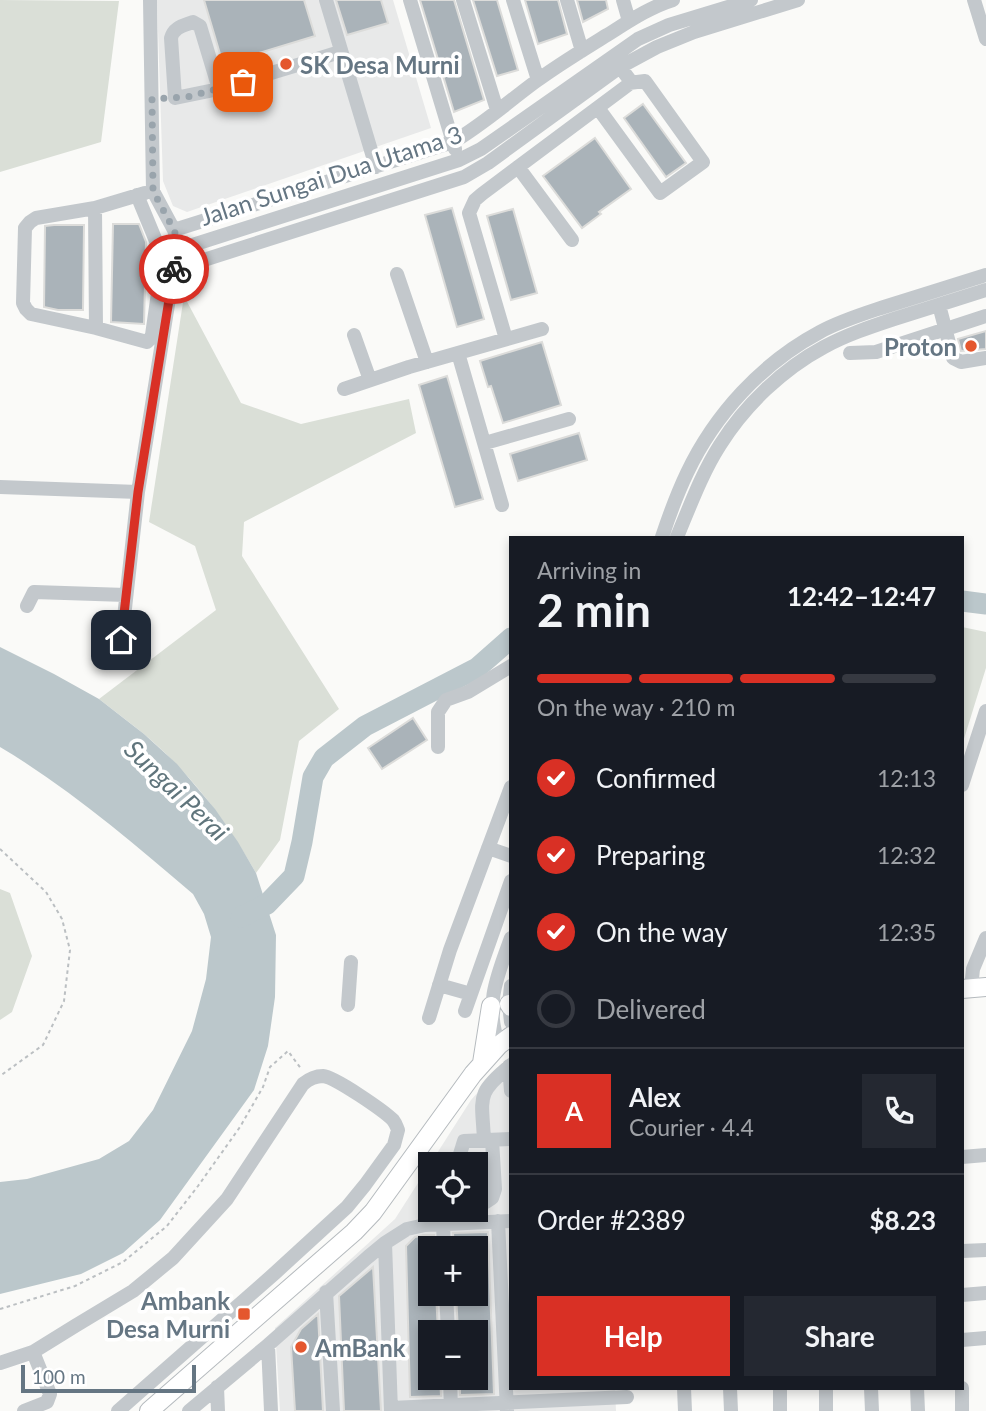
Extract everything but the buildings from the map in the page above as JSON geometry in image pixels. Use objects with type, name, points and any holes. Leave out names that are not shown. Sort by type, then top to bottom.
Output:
[{"type":"main road","points":[[482,1063],[507,1005]]},
{"type":"main road","points":[[149,1411],[354,1232],[373,1212],[482,1063],[505,1041]]},
{"type":"street","points":[[137,195],[163,258],[150,339],[146,342],[31,314],[23,303],[25,228],[30,222],[36,218],[94,208],[137,195],[153,191],[150,0]]},
{"type":"street","points":[[326,0],[376,167]]},
{"type":"street","points":[[410,0],[464,177]]},
{"type":"street","points":[[463,0],[497,110]]},
{"type":"street","points":[[513,0],[538,80]]},
{"type":"street","points":[[567,0],[582,51]]},
{"type":"street","points":[[623,0],[629,21]]},
{"type":"street","points":[[174,230],[453,142],[582,51],[629,21],[673,0]]},
{"type":"street","name":"Jalan Sungai Dua Utama 3","points":[[180,249],[458,160],[481,149],[638,39],[669,25],[751,0]]},
{"type":"street","name":"Jalan Sungai Dua Utama 3","points":[[153,191],[174,230],[184,262],[192,264],[464,177],[488,163],[620,67],[657,47],[774,3],[798,0]]},
{"type":"street","points":[[974,0],[986,39]]},
{"type":"street","points":[[175,98],[171,38],[178,28],[193,22],[200,26],[219,89]]},
{"type":"street","points":[[152,99],[175,98],[219,89],[340,52]]},
{"type":"street","points":[[620,67],[629,83]]},
{"type":"street","points":[[506,339],[469,213],[475,200],[629,83],[645,81],[702,162],[660,193],[598,108]]},
{"type":"street","points":[[518,167],[572,240]]},
{"type":"street","points":[[94,208],[96,328]]},
{"type":"street","points":[[119,662],[138,492],[171,286],[180,249]]},
{"type":"street","points":[[397,274],[427,362]]},
{"type":"street","points":[[664,530],[687,472],[705,441],[727,408],[769,367],[820,331],[848,319],[986,275]]},
{"type":"street","points":[[678,535],[707,467],[720,445],[739,418],[771,385],[805,358],[853,333],[986,290]]},
{"type":"street","points":[[939,305],[953,358],[961,362],[986,358]]},
{"type":"street","points":[[850,353],[876,352],[986,316]]},
{"type":"street","points":[[344,389],[409,367],[542,329]]},
{"type":"street","points":[[354,335],[370,380]]},
{"type":"street","points":[[458,353],[502,505]]},
{"type":"street","points":[[485,443],[569,419]]},
{"type":"street","points":[[0,487],[138,492]]},
{"type":"street","points":[[27,606],[34,592],[126,595]]},
{"type":"street","points":[[438,747],[438,712],[446,700],[468,692],[509,667]]},
{"type":"street","points":[[964,779],[986,711]]},
{"type":"street","points":[[429,1018],[450,950],[509,792]]},
{"type":"street","points":[[488,848],[509,855]]},
{"type":"street","points":[[465,1011],[509,887]]},
{"type":"street","points":[[973,988],[973,970],[986,938]]},
{"type":"street","points":[[505,1041],[493,1029],[507,1005],[496,983],[509,944]]},
{"type":"street","points":[[348,1005],[351,962]]},
{"type":"street","points":[[439,985],[471,994]]},
{"type":"street","points":[[488,1201],[495,1189],[482,1097],[488,1086],[509,1067]]},
{"type":"street","points":[[0,1363],[33,1352],[133,1291],[173,1258],[227,1199],[303,1084],[309,1079],[330,1077],[392,1119],[398,1130],[394,1144],[347,1208],[118,1411]]},
{"type":"street","points":[[461,1152],[464,1141],[509,1139]]},
{"type":"street","points":[[964,1157],[986,1156]]},
{"type":"street","points":[[505,1221],[506,1407]]},
{"type":"street","points":[[189,1411],[385,1242],[407,1229],[448,1222]]},
{"type":"street","points":[[443,1224],[444,1236]]},
{"type":"street","points":[[385,1242],[391,1410],[506,1407],[561,1400],[627,1399]]},
{"type":"street","points":[[964,1251],[986,1250]]},
{"type":"street","points":[[326,1292],[333,1411]]},
{"type":"street","points":[[964,1295],[986,1293]]},
{"type":"street","points":[[964,1340],[986,1338]]},
{"type":"street","points":[[268,1345],[271,1411]]},
{"type":"street","points":[[24,1411],[47,1402],[50,1394],[33,1352]]},
{"type":"street","points":[[217,1387],[218,1411]]},
{"type":"street","points":[[450,1390],[451,1408]]},
{"type":"street","points":[[684,1390],[685,1411]]},
{"type":"street","points":[[730,1390],[731,1411]]},
{"type":"street","points":[[779,1390],[780,1411]]},
{"type":"street","points":[[826,1390],[827,1411]]},
{"type":"street","points":[[871,1390],[872,1411]]},
{"type":"street","points":[[918,1390],[918,1411]]},
{"type":"street","points":[[962,1390],[962,1411]]},
{"type":"path","points":[[0,849],[46,892],[62,919],[70,950],[64,1001],[43,1045],[0,1076]]},
{"type":"path","points":[[0,1309],[75,1286],[123,1262],[167,1226],[198,1186],[240,1127],[264,1087],[270,1067],[288,1051],[309,1079]]},
{"type":"shaded area","points":[[0,0],[119,1],[101,142],[0,172]]},
{"type":"shaded area","name":"SK Desa Murni","points":[[157,0],[393,0],[431,128],[187,212],[173,206],[163,181]]},
{"type":"shaded area","points":[[184,296],[241,403],[301,424],[409,399],[416,433],[244,522],[242,556],[339,709],[299,741],[280,840],[256,873],[220,816],[188,777],[149,739],[99,699],[216,610],[195,546],[149,522]]},
{"type":"shaded area","points":[[964,627],[986,632],[986,668],[964,739]]},
{"type":"shaded area","points":[[0,889],[10,893],[32,956],[12,1012],[0,1020]]},
{"type":"shaded area","points":[[509,1057],[509,1390],[615,1390],[616,1411],[280,1411],[275,1328],[395,1219],[418,1183],[418,1222],[488,1222],[488,1152],[438,1152],[471,1100]]},
{"type":"water","name":"Sungai Perai","points":[[0,647],[99,699],[177,764],[215,809],[256,873],[276,935],[275,997],[268,1046],[254,1090],[160,1220],[123,1253],[81,1274],[0,1294],[0,1182],[27,1179],[99,1159],[129,1141],[153,1110],[192,1031],[206,979],[211,937],[204,914],[193,894],[75,798],[0,747]]},
{"type":"waterway","points":[[964,601],[986,604]]},
{"type":"waterway","points":[[241,917],[267,904],[294,876],[313,777],[324,758],[365,726],[477,668],[509,640]]},
{"type":"way so far","points":[[174,269],[180,249],[174,230],[153,191],[152,99],[187,97],[243,82]]},
{"type":"place","name":"SK Desa Murni","points":[[286,64]]},
{"type":"place","name":"Proton","points":[[971,346]]},
{"type":"place","name":"Ambank Desa Murni","points":[[244,1314]]},
{"type":"place","name":"AmBank","points":[[301,1347]]},
{"type":"route","points":[[121,640],[138,492],[174,269]]}]
